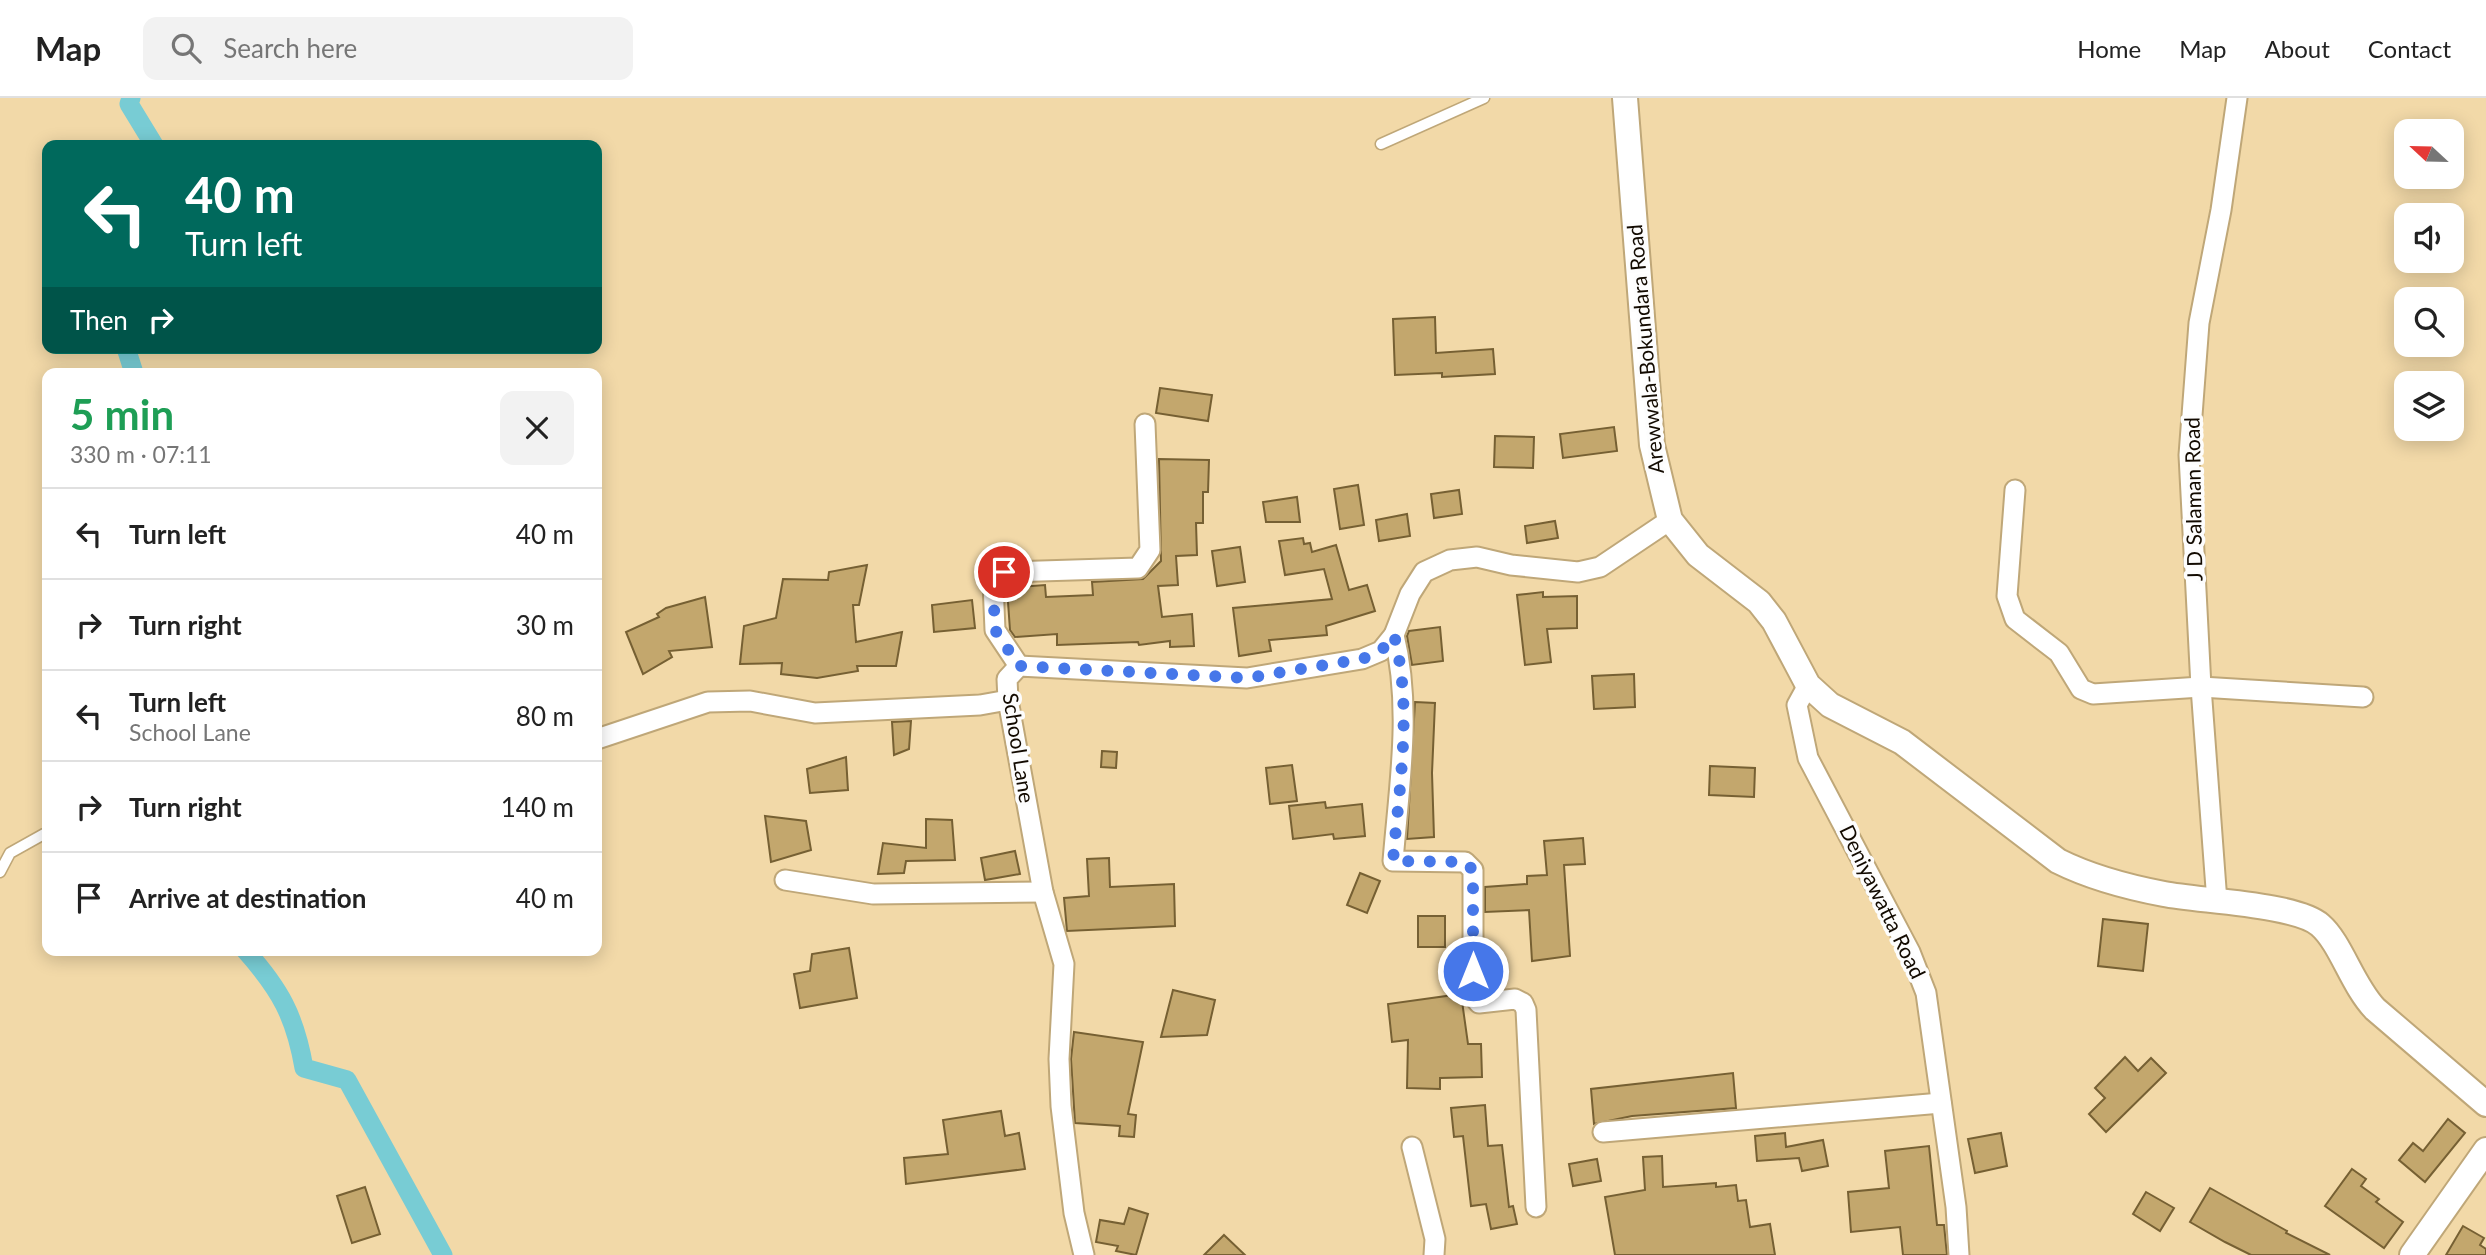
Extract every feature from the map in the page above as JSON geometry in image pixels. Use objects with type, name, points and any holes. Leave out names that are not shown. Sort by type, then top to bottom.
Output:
[{"type":"street","name":"Arewwala-Bokundara Road","points":[[1625,98],[1652,445],[1670,520],[1698,555],[1759,602],[1774,621],[1808,685],[1830,705],[1902,742],[2058,861],[2090,876],[2126,886],[2281,911],[2306,917],[2320,924],[2333,941],[2361,994],[2486,1104]]},
{"type":"street","name":"J D Salaman Road","points":[[2217,902],[2201,687],[2189,455],[2199,323],[2221,211],[2237,98]]},
{"type":"street","points":[[1019,666],[995,630],[993,583],[1004,572],[1138,568],[1145,561],[1150,550],[1145,424]]},
{"type":"street","points":[[2015,490],[2007,596],[2015,619],[2059,653],[2081,689],[2093,694],[2201,687],[2363,698]]},
{"type":"street","name":"School Lane","points":[[1084,1255],[1074,1213],[1061,1106],[1059,1059],[1064,964],[1043,892],[1008,701],[1007,679],[1019,666],[1247,678],[1362,659],[1381,651],[1394,635],[1410,593],[1424,572],[1450,560],[1477,557],[1511,565],[1578,572],[1600,567],[1670,520]]},
{"type":"street","points":[[1394,635],[1403,684],[1402,749],[1393,861],[1465,862],[1473,870],[1473,996],[1479,1003],[1515,999],[1523,1003],[1526,1010],[1536,1207]]},
{"type":"street","name":"Deniyawatta Road","points":[[1808,685],[1797,705],[1808,758],[1910,952],[1926,993],[1956,1207],[1959,1255]]},
{"type":"street","points":[[602,737],[708,702],[750,701],[815,713],[980,705],[1008,701]]},
{"type":"street","points":[[785,880],[873,894],[1043,892]]},
{"type":"street","points":[[1603,1132],[1941,1103]]},
{"type":"street","points":[[1412,1147],[1434,1240],[1434,1255]]},
{"type":"street","points":[[2412,1255],[2486,1150]]},
{"type":"lane","points":[[1381,144],[1484,98]]},
{"type":"lane","points":[[0,873],[10,853],[42,835]]},
{"type":"building","points":[[1435,317],[1436,353],[1493,349],[1495,374],[1442,377],[1442,373],[1395,375],[1393,319]]},
{"type":"building","points":[[1160,388],[1212,395],[1208,421],[1156,413]]},
{"type":"building","points":[[1614,427],[1617,451],[1563,458],[1560,434]]},
{"type":"building","points":[[1495,436],[1534,437],[1533,468],[1494,467]]},
{"type":"building","points":[[1159,459],[1209,460],[1208,492],[1203,492],[1203,523],[1196,523],[1197,555],[1176,556],[1178,585],[1158,586],[1162,617],[1192,614],[1194,646],[1170,647],[1170,641],[1139,645],[1138,642],[1057,645],[1057,634],[1015,637],[1010,630],[1007,588],[1045,585],[1046,597],[1093,595],[1092,582],[1143,579],[1161,561]]},
{"type":"building","points":[[1358,485],[1364,525],[1340,529],[1334,489]]},
{"type":"building","points":[[1459,490],[1462,514],[1434,518],[1431,494]]},
{"type":"building","points":[[1297,497],[1300,522],[1266,522],[1263,502]]},
{"type":"building","points":[[1407,514],[1410,536],[1379,541],[1376,520]]},
{"type":"building","points":[[1555,521],[1558,538],[1527,543],[1525,526]]},
{"type":"building","points":[[1303,538],[1304,544],[1310,543],[1312,552],[1336,545],[1349,590],[1367,585],[1375,611],[1326,626],[1327,635],[1269,640],[1271,651],[1239,656],[1233,608],[1332,599],[1324,569],[1285,575],[1279,541]]},
{"type":"building","points":[[1240,547],[1245,582],[1217,586],[1212,551]]},
{"type":"building","points":[[867,565],[859,605],[853,605],[856,642],[902,632],[896,666],[857,666],[858,671],[817,678],[781,674],[782,663],[740,664],[744,626],[776,618],[783,579],[828,580],[829,572]]},
{"type":"building","points":[[1543,592],[1543,597],[1577,596],[1577,628],[1547,629],[1551,662],[1525,665],[1517,595]]},
{"type":"building","points":[[705,597],[712,647],[669,651],[672,657],[643,674],[626,632],[659,617],[657,614],[666,608]]},
{"type":"building","points":[[972,600],[975,628],[934,632],[932,605]]},
{"type":"building","points":[[1440,627],[1443,661],[1412,665],[1407,636],[1409,631]]},
{"type":"building","points":[[1634,674],[1635,707],[1594,709],[1592,676]]},
{"type":"building","points":[[1415,702],[1435,703],[1432,773],[1434,837],[1407,839]]},
{"type":"building","points":[[911,721],[909,749],[894,755],[892,722]]},
{"type":"building","points":[[1102,751],[1117,752],[1116,768],[1101,767]]},
{"type":"building","points":[[846,757],[848,790],[810,793],[807,769]]},
{"type":"building","points":[[1292,765],[1297,801],[1270,804],[1266,768]]},
{"type":"building","points":[[1710,766],[1755,768],[1754,797],[1709,795]]},
{"type":"building","points":[[1325,802],[1326,808],[1362,804],[1365,836],[1334,839],[1333,834],[1293,839],[1289,806]]},
{"type":"building","points":[[765,816],[806,821],[811,850],[771,862]]},
{"type":"building","points":[[926,819],[952,820],[955,860],[906,861],[904,873],[878,874],[883,843],[926,848]]},
{"type":"building","points":[[1583,838],[1585,864],[1564,865],[1570,956],[1532,961],[1529,910],[1485,912],[1485,887],[1527,884],[1527,876],[1547,875],[1544,841]]},
{"type":"building","points":[[1015,851],[1020,874],[985,880],[981,858]]},
{"type":"building","points":[[1109,858],[1110,887],[1174,884],[1175,926],[1067,931],[1064,898],[1089,896],[1087,859]]},
{"type":"building","points":[[1360,873],[1380,881],[1367,913],[1347,905]]},
{"type":"building","points":[[1418,916],[1445,916],[1445,947],[1418,947]]},
{"type":"building","points":[[2103,919],[2148,924],[2143,971],[2098,966]]},
{"type":"building","points":[[849,948],[857,998],[800,1008],[794,974],[810,971],[812,954]]},
{"type":"building","points":[[1173,990],[1215,1000],[1207,1035],[1161,1037]]},
{"type":"building","points":[[1461,994],[1468,1044],[1481,1044],[1482,1077],[1440,1078],[1440,1089],[1407,1088],[1408,1040],[1392,1042],[1388,1004]]},
{"type":"building","points":[[1074,1032],[1143,1042],[1128,1114],[1136,1115],[1134,1137],[1119,1136],[1120,1126],[1075,1123],[1071,1059]]},
{"type":"building","points":[[2125,1057],[2138,1071],[2151,1058],[2166,1073],[2106,1132],[2089,1114],[2105,1098],[2095,1088]]},
{"type":"building","points":[[1733,1073],[1736,1108],[1632,1116],[1594,1124],[1591,1089]]},
{"type":"building","points":[[1485,1105],[1488,1146],[1502,1145],[1509,1207],[1513,1206],[1517,1224],[1491,1229],[1486,1204],[1471,1206],[1463,1136],[1454,1137],[1451,1108]]},
{"type":"building","points":[[1001,1111],[1005,1136],[1019,1133],[1025,1169],[906,1184],[904,1158],[948,1154],[943,1120]]},
{"type":"building","points":[[2448,1119],[2465,1133],[2425,1182],[2399,1160],[2413,1143],[2423,1151]]},
{"type":"building","points":[[1785,1133],[1786,1147],[1823,1140],[1828,1166],[1802,1171],[1799,1158],[1757,1161],[1755,1136]]},
{"type":"building","points":[[2001,1133],[2007,1166],[1975,1173],[1968,1139]]},
{"type":"building","points":[[1929,1146],[1937,1225],[1944,1225],[1947,1255],[1903,1255],[1900,1227],[1851,1232],[1848,1192],[1889,1188],[1885,1151]]},
{"type":"building","points":[[1662,1156],[1663,1187],[1716,1183],[1716,1187],[1736,1185],[1738,1201],[1746,1200],[1750,1227],[1770,1224],[1775,1255],[1615,1255],[1605,1197],[1645,1190],[1643,1157]]},
{"type":"building","points":[[1597,1159],[1601,1181],[1573,1186],[1569,1164]]},
{"type":"building","points":[[2352,1169],[2366,1179],[2361,1186],[2379,1199],[2376,1202],[2403,1222],[2384,1248],[2325,1206]]},
{"type":"building","points":[[365,1187],[380,1234],[352,1243],[337,1196]]},
{"type":"building","points":[[2210,1188],[2287,1231],[2286,1233],[2330,1255],[2251,1255],[2225,1242],[2190,1222]]},
{"type":"building","points":[[2146,1192],[2174,1208],[2160,1231],[2133,1214]]},
{"type":"building","points":[[1129,1208],[1148,1214],[1136,1255],[1116,1251],[1118,1246],[1096,1242],[1100,1220],[1124,1224]]},
{"type":"building","points":[[2463,1226],[2484,1238],[2480,1245],[2486,1249],[2486,1255],[2446,1255]]},
{"type":"building","points":[[1224,1235],[1245,1255],[1204,1255]]},
{"type":"waterway","points":[[131,98],[129,104],[151,140]]},
{"type":"waterway","points":[[128,354],[132,368]]},
{"type":"waterway","points":[[250,956],[277,991],[291,1018],[304,1068],[347,1080],[443,1255]]},
{"type":"route","points":[[1004,572],[993,583],[995,630],[1019,666],[1247,678],[1362,659],[1381,651],[1394,635],[1403,684],[1402,749],[1393,861],[1465,862],[1473,870],[1473,971]]}]
